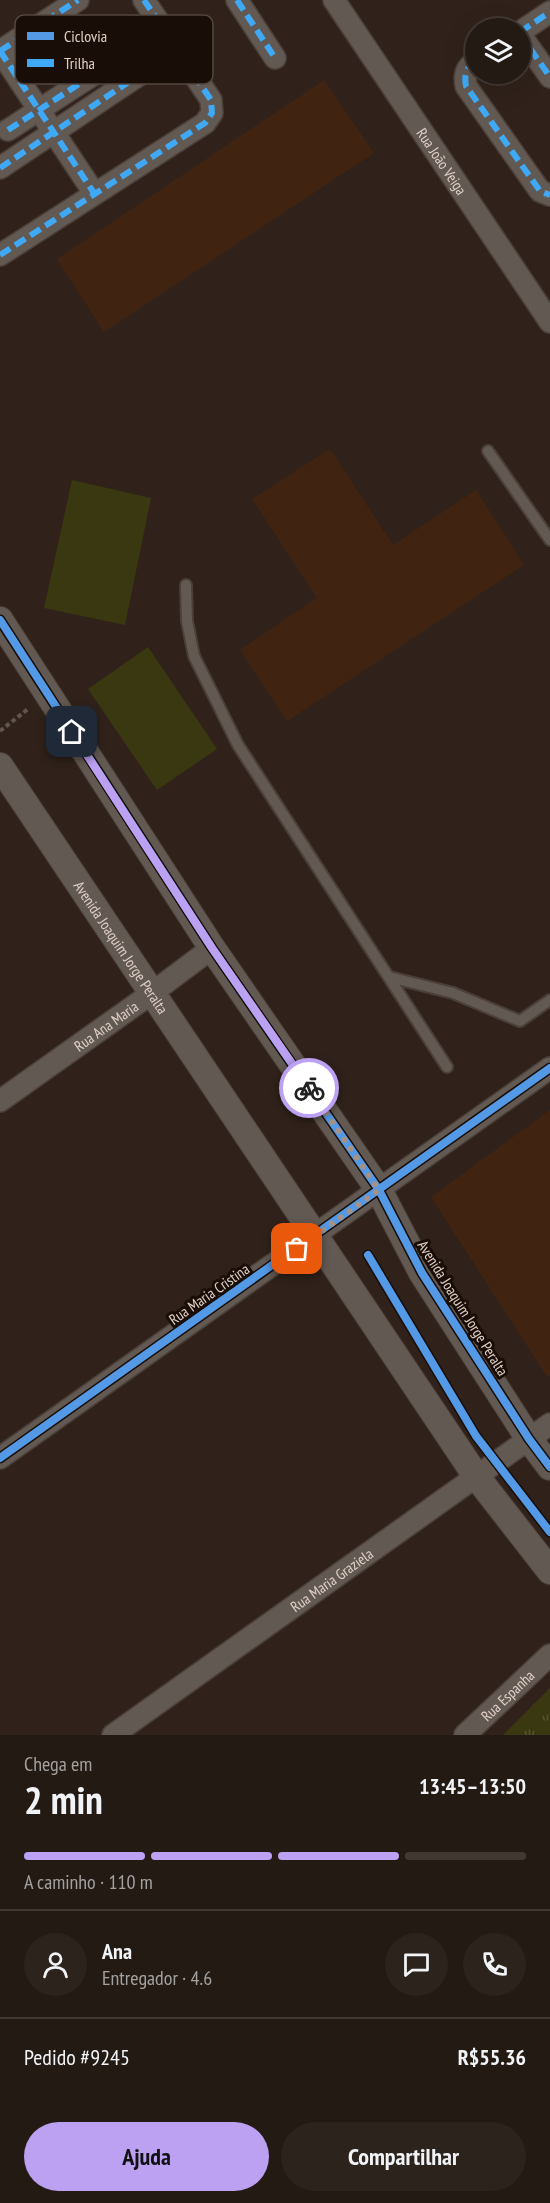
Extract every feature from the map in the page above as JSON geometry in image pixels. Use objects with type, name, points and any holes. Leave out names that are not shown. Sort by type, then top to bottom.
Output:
[{"type":"street","points":[[55,15],[78,0]]},
{"type":"street","points":[[144,0],[154,15]]},
{"type":"street","points":[[237,0],[275,58]]},
{"type":"street","name":"Rua João Veiga","points":[[334,0],[550,322]]},
{"type":"street","points":[[531,25],[550,12]]},
{"type":"street","points":[[15,41],[0,51],[15,74]]},
{"type":"street","points":[[531,49],[550,77]]},
{"type":"street","points":[[22,84],[94,193]]},
{"type":"street","points":[[8,130],[79,84]]},
{"type":"street","points":[[0,168],[127,84]]},
{"type":"street","points":[[0,255],[205,123],[212,113],[211,100],[200,84]]},
{"type":"street","points":[[466,84],[540,191],[550,195]]},
{"type":"street","name":"Avenida Joaquim Jorge Peralta","points":[[0,620],[212,948],[379,1190],[422,1273],[550,1467]]},
{"type":"street","name":"Avenida Joaquim Jorge Peralta","points":[[0,766],[476,1476],[550,1571]]},
{"type":"street","name":"Rua Ana Maria","points":[[0,1101],[212,948]]},
{"type":"street","name":"Rua Maria Cristina","points":[[0,1458],[550,1068]]},
{"type":"street","name":"Rua Maria Graziela","points":[[113,1735],[550,1424]]},
{"type":"street","name":"Rua Espanha","points":[[465,1735],[550,1655]]},
{"type":"lane","points":[[488,451],[550,540]]},
{"type":"lane","points":[[186,585],[187,621],[194,656],[238,745],[447,1067]]},
{"type":"lane","points":[[389,977],[453,993],[520,1021],[550,1000]]},
{"type":"path","points":[[0,731],[47,693]]},
{"type":"shaded area","points":[[324,80],[374,153],[104,332],[57,259]]},
{"type":"shaded area","points":[[330,449],[393,545],[476,490],[524,565],[287,721],[240,650],[317,598],[252,499]]},
{"type":"shaded area","points":[[550,1110],[550,1374],[547,1377],[431,1197]]},
{"type":"green space","points":[[72,480],[151,498],[125,625],[44,608]]},
{"type":"green space","points":[[148,647],[217,749],[157,790],[88,689]]},
{"type":"green space","points":[[550,1688],[550,1735],[503,1735]]},
{"type":"marked path","points":[[55,15],[78,0]]},
{"type":"marked path","points":[[144,0],[154,15]]},
{"type":"marked path","points":[[237,0],[275,58]]},
{"type":"marked path","points":[[531,25],[550,12]]},
{"type":"marked path","points":[[0,51],[15,41]]},
{"type":"marked path","points":[[531,50],[550,77]]},
{"type":"marked path","points":[[0,51],[15,74]]},
{"type":"marked path","points":[[22,84],[94,193]]},
{"type":"marked path","points":[[8,130],[79,84]]},
{"type":"marked path","points":[[0,168],[126,84]]},
{"type":"marked path","points":[[0,255],[205,123],[212,113],[211,100],[200,84]]},
{"type":"marked path","points":[[466,84],[540,191],[550,195]]},
{"type":"cycle path","points":[[0,620],[212,948],[379,1190],[422,1273],[529,1439],[550,1467]]},
{"type":"cycle path","points":[[0,1458],[550,1068]]},
{"type":"cycle path","points":[[368,1255],[476,1436],[550,1532]]},
{"type":"way so far","points":[[297,1249],[379,1190],[309,1088]]},
{"type":"route","points":[[72,732],[212,948],[309,1088]]}]
